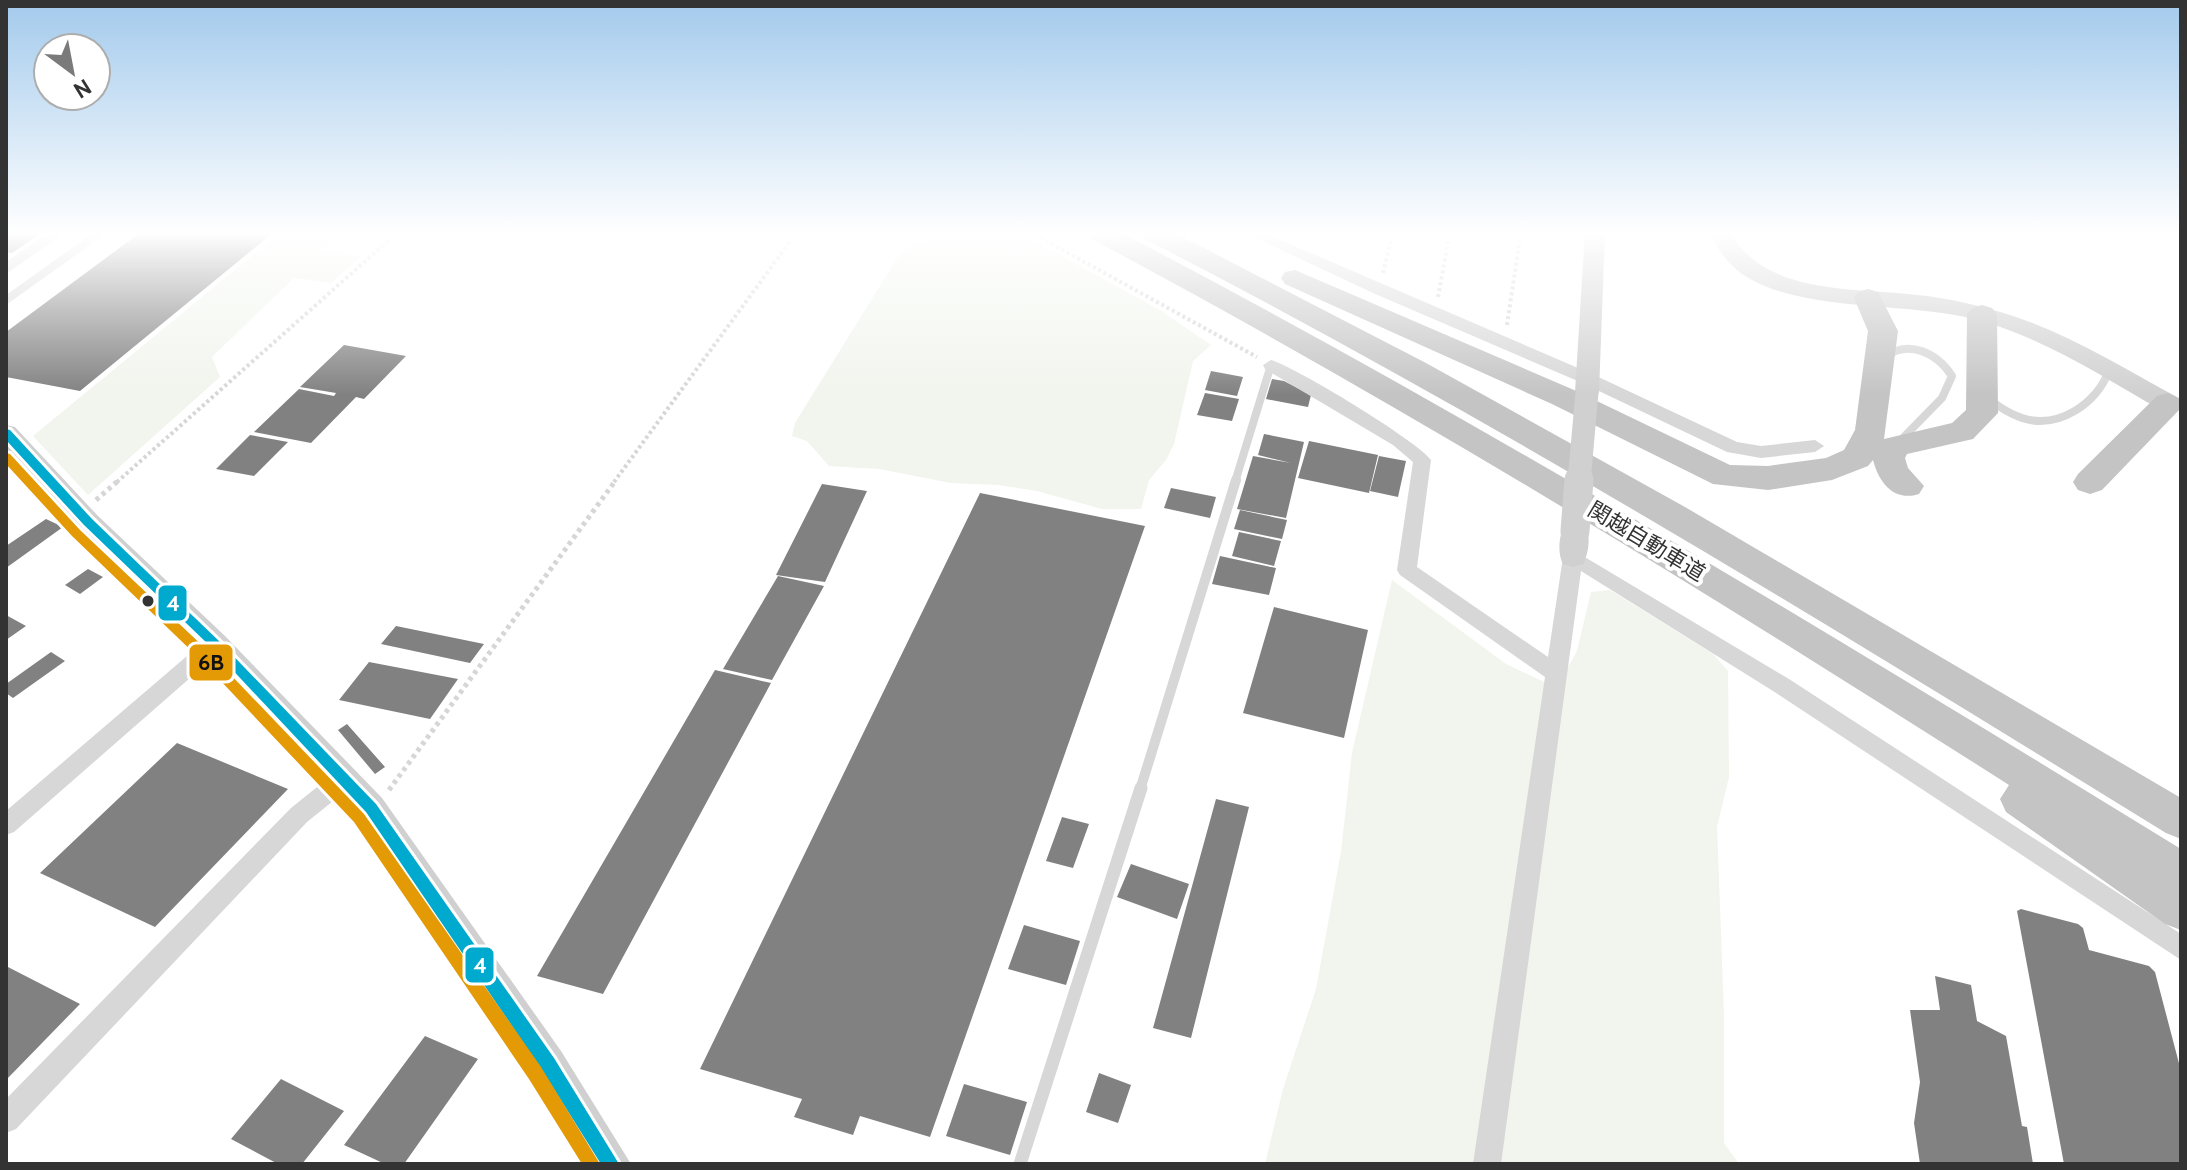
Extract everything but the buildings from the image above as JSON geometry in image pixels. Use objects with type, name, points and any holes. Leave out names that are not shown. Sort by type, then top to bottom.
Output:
[{"type":"highway","name":"関越自動車道","points":[[1200,287],[1427,410],[1656,545],[2181,872]]},
{"type":"highway","name":"関越自動車道","points":[[1262,287],[1618,481],[2181,820]]},
{"type":"highway","points":[[1315,287],[1563,397],[1725,476],[1799,476],[1832,469],[1856,458],[1865,448],[1871,430],[1883,331],[1868,298]]},
{"type":"highway","points":[[1907,486],[1893,473],[1888,457],[1896,446],[1962,431],[1982,413],[1982,314]]},
{"type":"highway","points":[[2090,482],[2175,407]]},
{"type":"highway","points":[[1656,545],[2181,909]]},
{"type":"street","points":[[1371,287],[1503,342],[1587,385],[1733,448],[1761,452],[1815,446]]},
{"type":"street","points":[[1487,1164],[1574,544],[1592,287]]},
{"type":"street","points":[[1795,287],[1927,303],[1982,314],[2050,339],[2175,407]]},
{"type":"street","points":[[1271,365],[1399,441],[1422,460],[1407,570],[1555,673]]},
{"type":"street","points":[[6,433],[80,513],[215,644],[371,808],[548,1064],[611,1164]]},
{"type":"street","points":[[1574,544],[1781,685],[2181,948]]},
{"type":"street","points":[[6,825],[215,644]]},
{"type":"street","points":[[6,1119],[299,815],[345,778]]},
{"type":"lane","points":[[6,300],[25,287]]},
{"type":"lane","points":[[1881,361],[1890,351],[1905,348],[1918,350],[1937,356],[1952,376],[1942,398],[1896,446]]},
{"type":"lane","points":[[1020,1164],[1150,760],[1271,365]]},
{"type":"lane","points":[[1981,393],[2005,412],[2023,419],[2040,422],[2060,420],[2096,396],[2104,386],[2109,370]]},
{"type":"path","points":[[80,513],[336,287]]},
{"type":"path","points":[[371,808],[384,797],[757,287]]},
{"type":"path","points":[[1129,287],[1271,365]]},
{"type":"path","points":[[1432,312],[1439,287]]},
{"type":"path","points":[[1503,342],[1514,287]]},
{"type":"shaded area","points":[[215,287],[285,287],[212,357],[220,377],[88,495],[33,436]]},
{"type":"shaded area","points":[[879,287],[1117,287],[1163,312],[1211,345],[1193,361],[1174,444],[1166,460],[1149,480],[1141,509],[1102,509],[1037,491],[999,485],[951,483],[879,469],[829,466],[807,441],[792,436],[795,423]]},
{"type":"shaded area","points":[[1392,580],[1506,664],[1557,688],[1577,651],[1591,592],[1610,590],[1713,654],[1728,671],[1729,777],[1717,827],[1724,1014],[1724,1143],[1739,1164],[1265,1164],[1283,1089],[1316,989],[1341,852],[1352,753]]},
{"type":"transit line","name":"4","points":[[6,433],[88,522],[215,644],[371,808],[548,1064],[611,1164]]},
{"type":"transit line","name":"6B","points":[[6,457],[76,533],[204,655],[359,818],[535,1073],[592,1164]]}]
